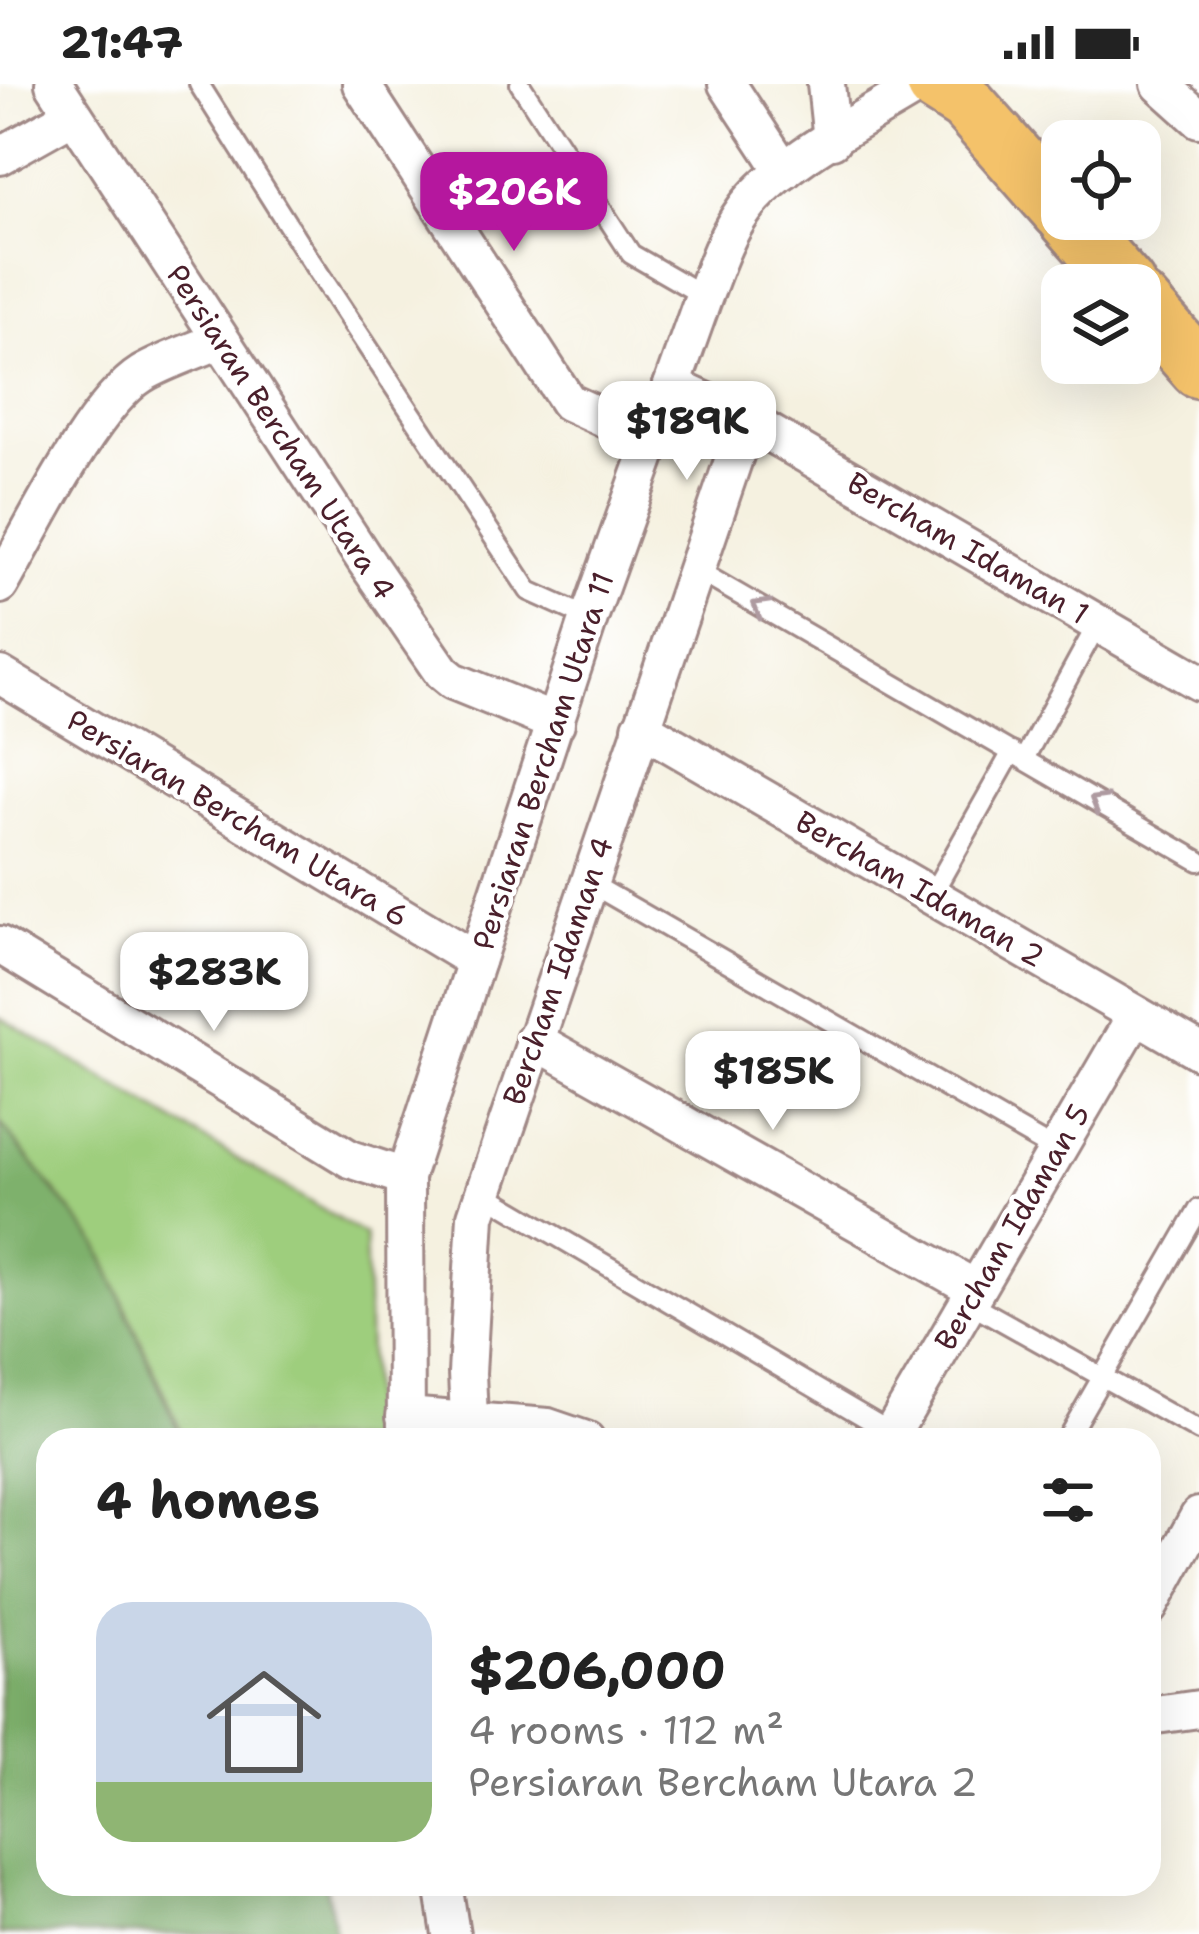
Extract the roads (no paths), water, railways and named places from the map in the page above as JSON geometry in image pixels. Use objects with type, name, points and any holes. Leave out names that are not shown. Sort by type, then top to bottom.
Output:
[{"type":"main road","points":[[946,89],[1041,190]]},
{"type":"main road","points":[[1086,240],[1108,264]]},
{"type":"main road","points":[[1161,326],[1199,369]]},
{"type":"street","points":[[361,84],[564,397],[652,440]]},
{"type":"street","points":[[728,84],[784,171]]},
{"type":"street","points":[[826,84],[832,140]]},
{"type":"street","points":[[1160,84],[1199,119]]},
{"type":"street","name":"Persiaran Bercham Utara 11","points":[[405,1428],[405,1177],[590,618],[724,244],[746,207],[784,171],[832,140],[946,89]]},
{"type":"street","points":[[0,156],[64,100]]},
{"type":"street","name":"Persiaran Bercham Utara 4","points":[[64,100],[442,672],[453,681],[556,724]]},
{"type":"street","points":[[0,585],[96,421],[118,395],[141,375],[220,340]]},
{"type":"street","name":"Bercham Idaman 1","points":[[671,386],[747,420],[1199,682]]},
{"type":"street","name":"Bercham Idaman 4","points":[[469,1419],[473,1242],[482,1192],[747,420]]},
{"type":"street","name":"Persiaran Bercham Utara 6","points":[[0,675],[476,961]]},
{"type":"street","name":"Bercham Idaman 2","points":[[641,727],[1199,1051]]},
{"type":"street","points":[[0,945],[350,1159],[405,1177]]},
{"type":"street","name":"Bercham Idaman 5","points":[[895,1428],[1136,1015]]},
{"type":"street","points":[[534,1040],[972,1295]]},
{"type":"street","points":[[405,1428],[469,1419],[551,1428]]},
{"type":"street","points":[[1161,1585],[1199,1516]]},
{"type":"street","points":[[1161,1714],[1199,1709]]},
{"type":"street","points":[[445,1896],[451,1934]]},
{"type":"lane","points":[[199,84],[529,591],[590,618]]},
{"type":"lane","points":[[520,84],[631,254],[704,296]]},
{"type":"lane","points":[[695,569],[1199,861]]},
{"type":"lane","points":[[932,896],[1098,623]]},
{"type":"lane","points":[[588,882],[1056,1151]]},
{"type":"lane","points":[[482,1192],[877,1428]]},
{"type":"lane","points":[[1073,1428],[1199,1209]]},
{"type":"lane","points":[[972,1295],[1199,1431]]}]
